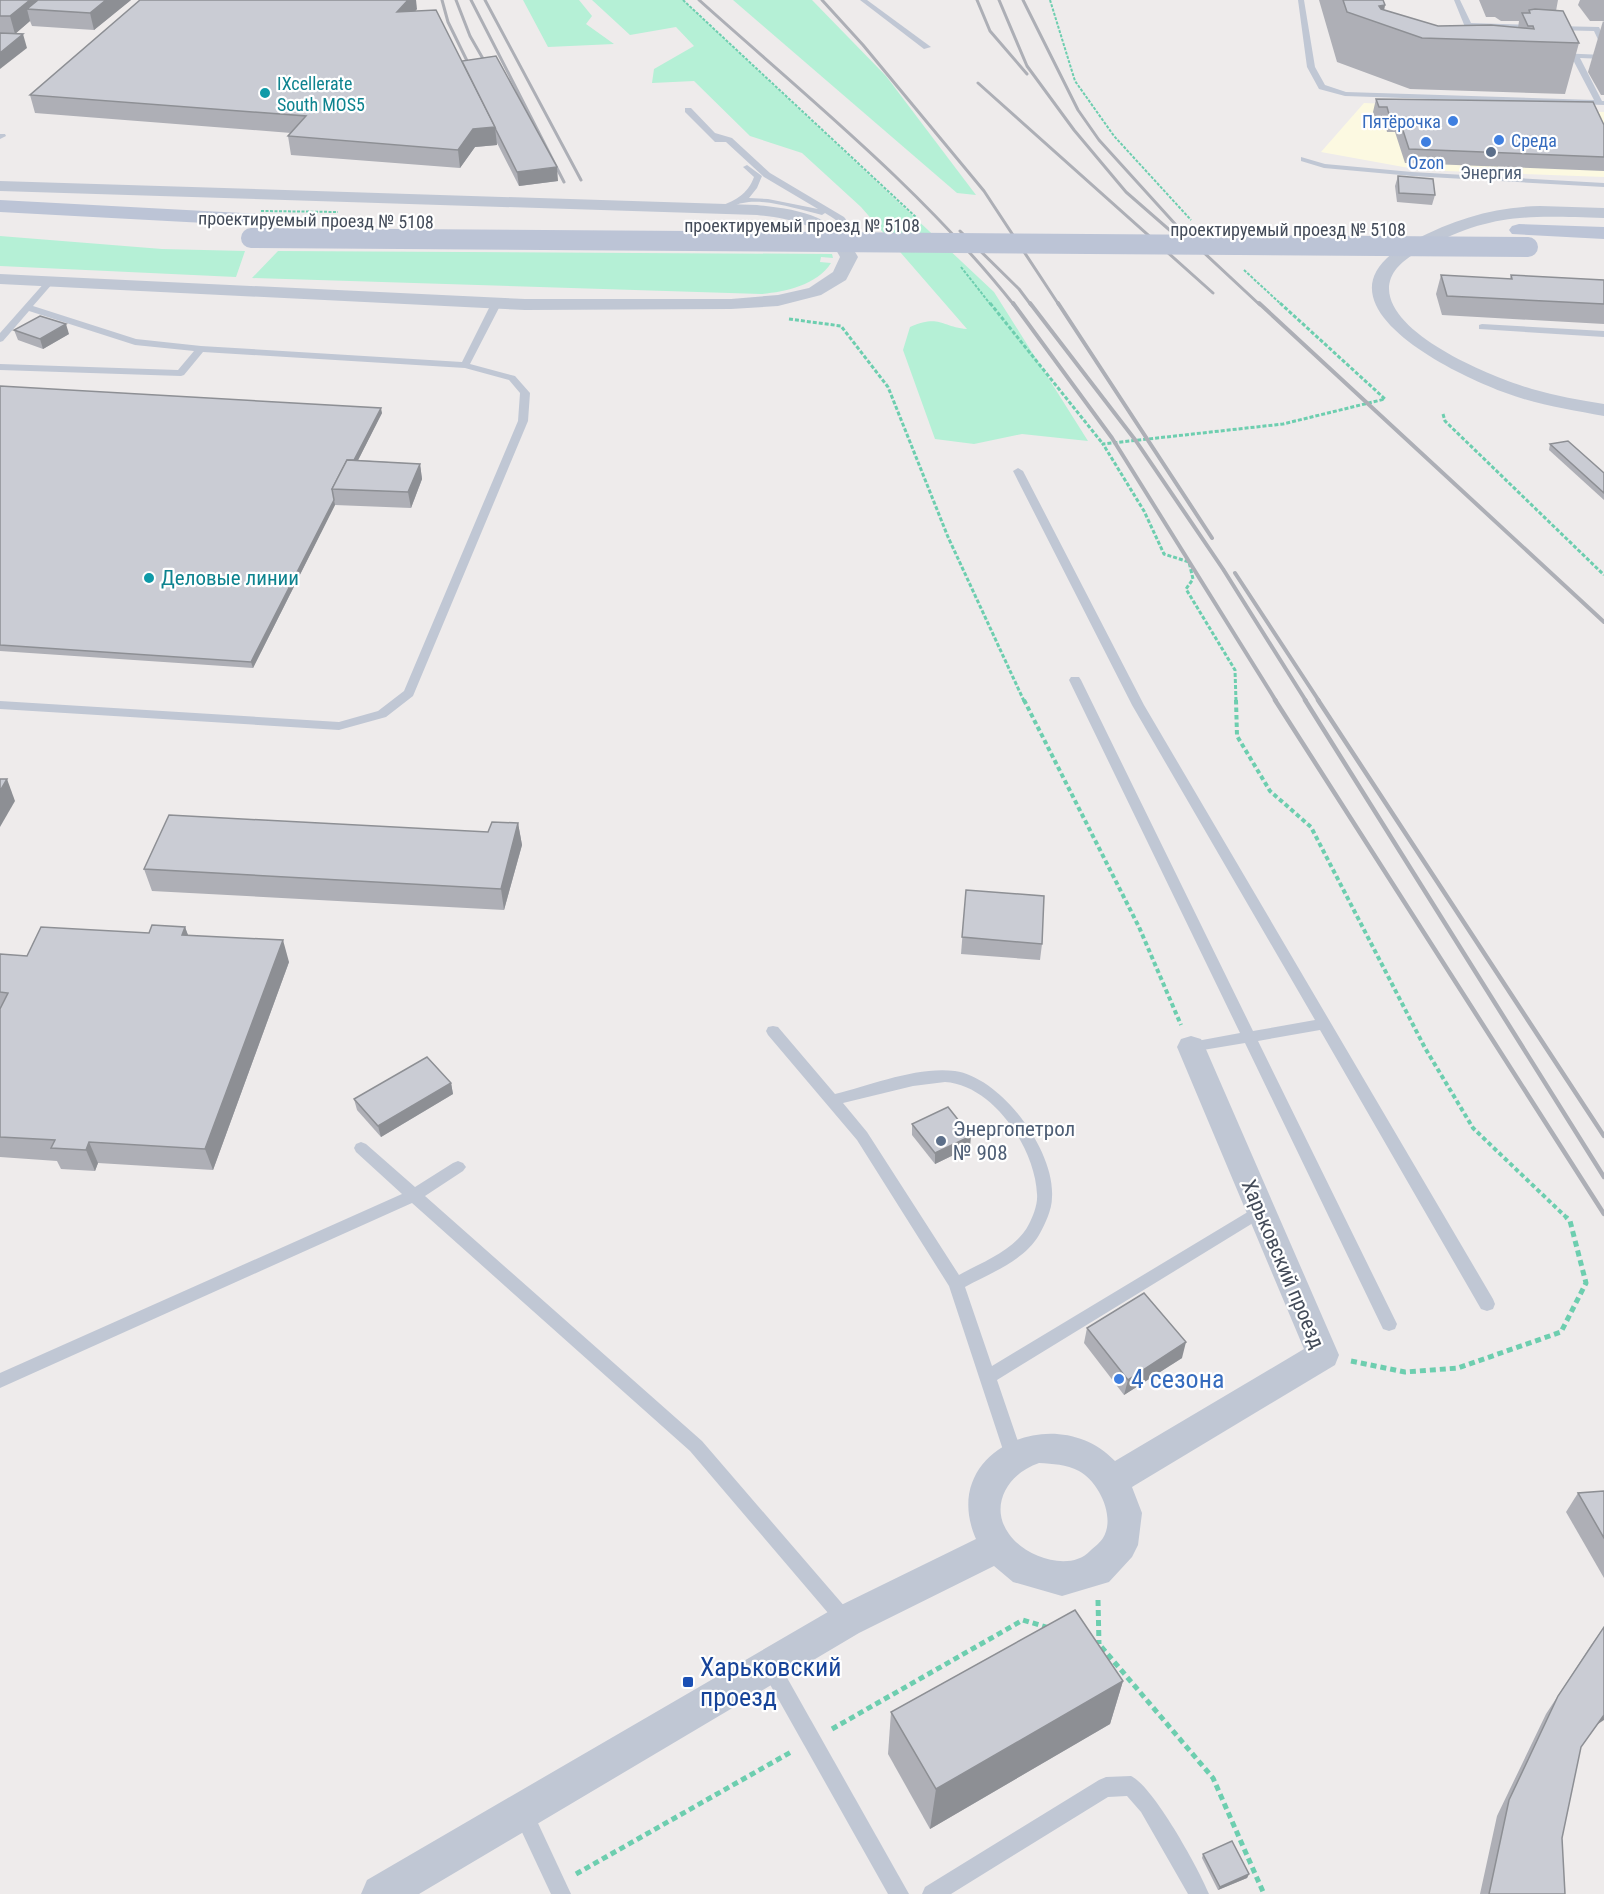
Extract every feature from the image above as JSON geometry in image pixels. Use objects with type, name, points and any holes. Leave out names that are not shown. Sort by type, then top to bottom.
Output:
[{"type":"main road","name":"проектируемый проезд № 5108","points":[[0,206],[166,217],[255,229]]},
{"type":"main road","points":[[0,226],[24,228]]},
{"type":"main road","name":"проектируемый проезд № 5108","points":[[101,233],[255,229],[1524,239],[1604,233]]},
{"type":"main road","name":"проектируемый проезд № 5108","points":[[1524,239],[1604,249]]},
{"type":"street","points":[[0,281],[429,298],[496,304],[631,306],[777,301],[822,288],[843,273],[849,256],[836,234],[815,222],[775,212],[5,186]]},
{"type":"street","points":[[1604,213],[1520,212],[1477,219],[1405,252],[1385,271],[1380,291],[1389,314],[1404,331],[1455,363],[1516,391],[1604,410]]},
{"type":"street","name":"Харьковский проезд","points":[[1112,1480],[1323,1355],[1191,1047]]},
{"type":"street","points":[[1039,1448],[1067,1450],[1093,1461],[1112,1480],[1125,1513],[1120,1545],[1096,1570],[1062,1579],[1053,1577],[1026,1570],[997,1547],[986,1522],[984,1496],[995,1473],[1014,1456],[1039,1448]]},
{"type":"street","points":[[381,1894],[846,1621],[997,1547]]},
{"type":"lane","points":[[863,0],[927,47]]},
{"type":"lane","points":[[1301,0],[1311,68],[1322,87],[1345,94],[1602,103]]},
{"type":"lane","points":[[1457,0],[1467,25],[1596,29],[1604,44]]},
{"type":"lane","points":[[1553,55],[1604,57]]},
{"type":"lane","points":[[1575,56],[1602,103]]},
{"type":"lane","points":[[688,110],[758,176],[755,186],[742,200],[720,209]]},
{"type":"lane","points":[[711,134],[729,140],[767,175],[841,219],[853,238],[849,256]]},
{"type":"lane","points":[[1304,159],[1324,166],[1412,174],[1604,185]]},
{"type":"lane","points":[[742,200],[809,207],[841,219]]},
{"type":"lane","points":[[0,339],[49,283]]},
{"type":"lane","points":[[465,365],[496,304]]},
{"type":"lane","points":[[0,705],[339,726],[382,714],[409,693],[524,421],[525,393],[512,378],[465,365],[201,349],[135,342],[29,308]]},
{"type":"lane","points":[[1482,327],[1604,334]]},
{"type":"lane","points":[[0,367],[181,373],[201,349]]},
{"type":"lane","points":[[1018,471],[1138,705],[1487,1304]]},
{"type":"lane","points":[[1075,680],[1389,1324]]},
{"type":"lane","points":[[1191,1047],[1324,1024]]},
{"type":"lane","points":[[773,1031],[862,1136],[956,1284],[1014,1456]]},
{"type":"lane","points":[[832,1100],[921,1080],[956,1077],[979,1085],[996,1098],[1017,1124],[1036,1160],[1046,1196],[1039,1215],[1031,1234],[1005,1256],[956,1284]]},
{"type":"lane","points":[[361,1148],[696,1446],[846,1621]]},
{"type":"lane","points":[[0,1381],[415,1195],[458,1167]]},
{"type":"lane","points":[[987,1377],[1261,1211]]},
{"type":"lane","points":[[770,1666],[899,1894]]},
{"type":"lane","points":[[932,1894],[1106,1786],[1131,1786],[1148,1805],[1199,1894]]},
{"type":"lane","points":[[522,1811],[561,1894]]},
{"type":"path","points":[[683,0],[918,219]]},
{"type":"path","points":[[1050,0],[1075,81],[1114,136],[1197,226]]},
{"type":"path","points":[[957,263],[1103,444],[1144,511],[1164,554],[1189,562],[1193,579],[1186,589],[1235,670],[1237,736],[1270,791],[1311,827],[1425,1048],[1473,1128],[1570,1221],[1586,1283],[1561,1332],[1458,1368],[1405,1372],[1323,1355]]},
{"type":"path","points":[[1103,444],[1282,424],[1385,399],[1236,263]]},
{"type":"path","points":[[787,319],[841,326],[888,387],[948,537],[1042,739],[1139,927],[1191,1047]]},
{"type":"path","points":[[1443,414],[1445,421],[1604,575]]},
{"type":"path","points":[[1096,1570],[1099,1644],[1213,1778],[1264,1894]]},
{"type":"shaded area","name":"Среда","points":[[1364,103],[1604,112],[1604,177],[1420,170],[1321,152]]},
{"type":"green space","points":[[523,0],[579,0],[592,16],[586,24],[614,44],[548,47]]},
{"type":"green space","points":[[592,0],[683,0],[994,292],[1088,441],[1022,434],[974,444],[935,439],[903,350],[910,327],[920,323],[934,321],[967,329],[861,207],[802,153],[750,136],[694,81],[652,83],[654,69],[694,46],[676,27],[630,35]]},
{"type":"green space","points":[[733,0],[812,0],[886,76],[976,195],[957,193]]},
{"type":"green space","points":[[0,236],[162,249],[245,251],[236,277],[0,266]]},
{"type":"green space","points":[[278,251],[832,254],[833,258],[821,257],[820,262],[831,263],[825,271],[809,282],[790,289],[761,294],[252,278]]},
{"type":"building","points":[[0,0],[30,0],[10,16],[0,16]]},
{"type":"building","points":[[38,0],[106,0],[90,13],[27,9]]},
{"type":"building","name":"IXcellerate South MOS5","points":[[140,0],[408,0],[397,12],[436,10],[495,127],[473,129],[458,150],[288,136],[306,116],[30,95]]},
{"type":"building","points":[[1343,0],[1383,0],[1385,5],[1379,6],[1381,9],[1438,26],[1491,25],[1534,29],[1533,26],[1528,26],[1522,13],[1530,13],[1529,10],[1535,9],[1563,11],[1579,43],[1422,38],[1347,12]]},
{"type":"building","points":[[0,33],[23,34],[0,53]]},
{"type":"building","points":[[496,56],[557,167],[517,172],[462,61]]},
{"type":"building","name":"Среда","points":[[1376,99],[1593,102],[1604,125],[1604,157],[1409,149],[1399,118],[1390,118],[1387,107],[1379,107]]},
{"type":"building","points":[[1398,176],[1433,179],[1435,195],[1399,193]]},
{"type":"building","points":[[1441,275],[1512,279],[1511,275],[1604,280],[1604,304],[1447,296]]},
{"type":"building","points":[[40,316],[66,324],[40,339],[14,330]]},
{"type":"building","name":"Деловые линии","points":[[0,386],[381,408],[354,460],[347,460],[332,489],[334,500],[251,662],[0,645]]},
{"type":"building","points":[[1568,441],[1604,473],[1604,493],[1550,444]]},
{"type":"building","points":[[347,460],[420,464],[408,492],[332,489]]},
{"type":"building","points":[[0,779],[7,779],[0,791]]},
{"type":"building","points":[[169,815],[488,832],[492,822],[518,823],[501,889],[144,869]]},
{"type":"building","points":[[966,890],[1044,896],[1042,944],[962,937]]},
{"type":"building","points":[[152,925],[185,927],[182,935],[283,940],[205,1149],[89,1142],[86,1150],[51,1148],[55,1140],[0,1137],[0,1009],[8,993],[0,992],[0,954],[27,956],[41,927],[149,933]]},
{"type":"building","points":[[427,1057],[451,1083],[378,1126],[354,1099]]},
{"type":"building","points":[[948,1107],[971,1136],[935,1153],[912,1124]]},
{"type":"building","points":[[1144,1293],[1186,1342],[1128,1380],[1087,1328]]},
{"type":"building","points":[[1604,1491],[1604,1538],[1578,1493]]},
{"type":"building","points":[[1075,1610],[1123,1681],[936,1789],[891,1712]]},
{"type":"building","points":[[1604,1627],[1604,1715],[1581,1747],[1562,1838],[1565,1894],[1489,1894],[1509,1800],[1558,1696]]},
{"type":"building","points":[[1232,1841],[1249,1874],[1220,1887],[1203,1854]]},
{"type":"railway","points":[[442,0],[448,22],[473,73]]},
{"type":"railway","points":[[456,0],[470,36],[490,71]]},
{"type":"railway","points":[[471,0],[564,182]]},
{"type":"railway","points":[[485,0],[581,180]]},
{"type":"railway","points":[[699,0],[903,184],[942,222],[1014,305]]},
{"type":"railway","points":[[822,0],[863,45],[984,191],[1059,305]]},
{"type":"railway","points":[[977,0],[990,31],[1027,74]]},
{"type":"railway","points":[[999,0],[1027,66],[1074,130],[1126,192],[1181,240]]},
{"type":"railway","points":[[1023,0],[1078,110],[1099,140],[1186,236],[1260,305]]},
{"type":"railway","points":[[978,83],[1213,293]]},
{"type":"railway","points":[[960,231],[1019,289],[1031,305]]},
{"type":"railway","points":[[1013,303],[1112,438],[1276,701]]},
{"type":"railway","points":[[1030,303],[1136,441],[1223,569],[1306,701]]},
{"type":"railway","points":[[1058,303],[1212,538]]},
{"type":"railway","points":[[1259,303],[1604,622]]},
{"type":"railway","points":[[1235,573],[1319,701]]},
{"type":"railway","points":[[1275,700],[1604,1214]]},
{"type":"railway","points":[[1305,700],[1604,1177]]},
{"type":"railway","points":[[1318,700],[1604,1136]]},
{"type":"place","name":"IXcellerate South MOS5","points":[[265,93]]},
{"type":"place","name":"Пятёрочка","points":[[1453,121]]},
{"type":"place","name":"Среда","points":[[1499,140]]},
{"type":"place","name":"Ozon","points":[[1426,142]]},
{"type":"place","name":"Энергия","points":[[1491,152]]},
{"type":"place","name":"Деловые линии","points":[[149,578]]},
{"type":"place","name":"Энергопетрол № 908","points":[[941,1141]]},
{"type":"place","name":"4 сезона","points":[[1119,1379]]},
{"type":"place","name":"Харьковский проезд","points":[[688,1682]]}]
